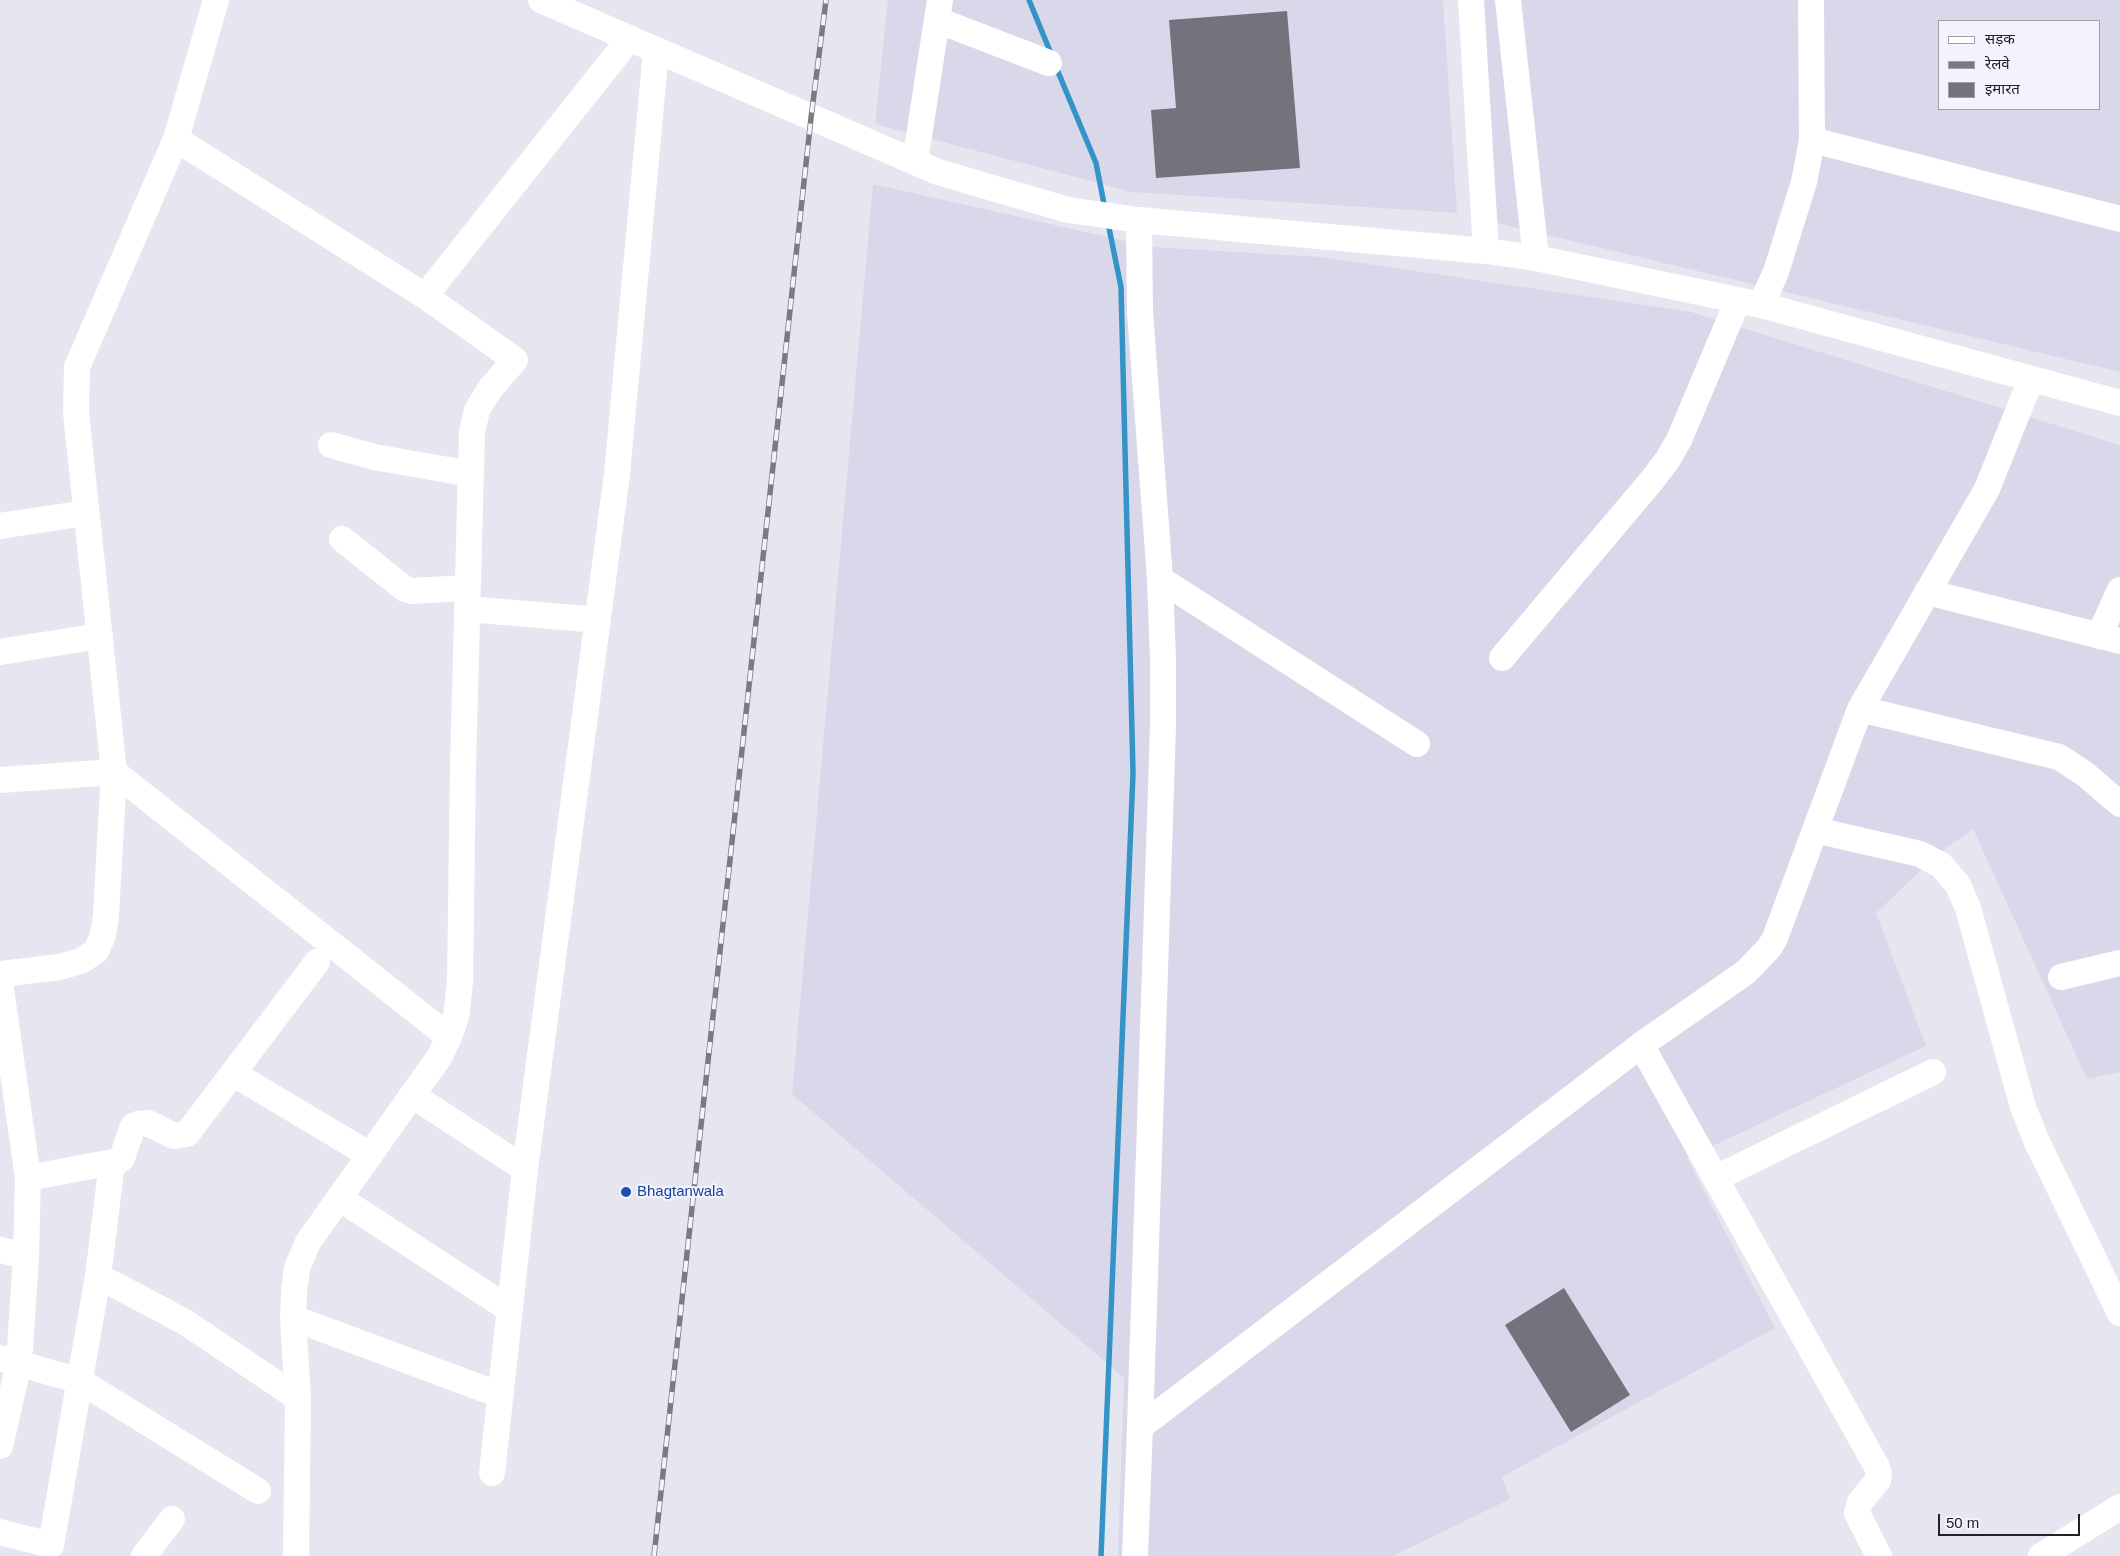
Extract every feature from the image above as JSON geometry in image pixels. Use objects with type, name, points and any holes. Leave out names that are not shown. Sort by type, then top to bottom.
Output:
[{"type":"street","points":[[0,974],[60,967],[81,961],[96,951],[103,935],[106,915],[114,772],[76,413],[77,368],[176,139],[216,0]]},
{"type":"street","points":[[541,0],[938,172],[1068,210],[1134,219],[1486,251],[1536,258],[1749,303],[2120,403]]},
{"type":"street","points":[[1471,0],[1486,251]]},
{"type":"street","points":[[1508,0],[1536,258]]},
{"type":"street","points":[[1502,658],[1668,459],[1749,303],[1776,272],[1804,182],[1812,140],[1811,0]]},
{"type":"street","points":[[915,162],[939,10],[1049,63]]},
{"type":"street","points":[[425,296],[630,38]]},
{"type":"street","points":[[492,1473],[525,1169],[617,474],[627,383],[656,51]]},
{"type":"street","points":[[1476,89],[1518,87]]},
{"type":"street","points":[[176,139],[425,296],[515,360],[490,389],[477,410],[472,432],[460,983],[456,1017],[450,1037],[440,1056],[308,1242],[297,1268],[293,1318],[298,1398],[296,1556]]},
{"type":"street","points":[[1812,140],[2120,219]]},
{"type":"street","points":[[1134,219],[1160,579],[1163,660],[1163,726],[1135,1556]]},
{"type":"street","points":[[1140,1427],[1642,1045],[1746,972],[1769,948],[1775,938],[1860,709],[1987,490],[2031,378]]},
{"type":"street","points":[[331,445],[389,460],[470,474]]},
{"type":"street","points":[[0,526],[86,513]]},
{"type":"street","points":[[342,539],[405,589],[598,620]]},
{"type":"street","points":[[1160,579],[1417,744]]},
{"type":"street","points":[[1928,592],[2110,638],[2120,590]]},
{"type":"street","points":[[0,652],[100,636]]},
{"type":"street","points":[[1860,709],[2059,757],[2085,774],[2120,804]]},
{"type":"street","points":[[0,780],[114,772],[450,1037]]},
{"type":"street","points":[[1815,830],[1920,854],[1941,865],[1958,884],[1968,908],[2023,1107],[2037,1142],[2120,1313]]},
{"type":"street","points":[[28,1178],[112,1163],[122,1158],[130,1132],[133,1126],[138,1124],[148,1123],[174,1136],[187,1134],[317,962]]},
{"type":"street","points":[[2061,977],[2120,962]]},
{"type":"street","points":[[0,982],[7,1082],[28,1178],[26,1256],[9,1360],[0,1446]]},
{"type":"street","points":[[1642,1045],[1877,1467],[1878,1480],[1860,1502],[1856,1513],[1878,1556]]},
{"type":"street","points":[[1716,1178],[1934,1072]]},
{"type":"street","points":[[234,1074],[370,1155]]},
{"type":"street","points":[[412,1095],[525,1169]]},
{"type":"street","points":[[0,1532],[55,1552],[80,1381],[98,1276],[112,1163]]},
{"type":"street","points":[[340,1198],[509,1309]]},
{"type":"street","points":[[0,1250],[26,1256]]},
{"type":"street","points":[[98,1276],[185,1322],[298,1398]]},
{"type":"street","points":[[293,1318],[500,1395]]},
{"type":"street","points":[[9,1360],[80,1381],[258,1492]]},
{"type":"street","points":[[2040,1556],[2120,1507]]},
{"type":"street","points":[[144,1556],[172,1519]]},
{"type":"shaded area","points":[[888,0],[1443,0],[1457,213],[1132,192],[875,124]]},
{"type":"shaded area","points":[[1461,0],[2120,0],[2120,372],[1476,218]]},
{"type":"shaded area","points":[[873,184],[1152,247],[1321,257],[1691,312],[2120,445],[2120,1072],[2087,1079],[1973,829],[1939,853],[1876,913],[1926,1046],[1687,1158],[1775,1328],[1502,1477],[1510,1499],[1393,1556],[1118,1556],[1124,1378],[792,1094]]},
{"type":"building","points":[[1287,11],[1300,168],[1156,178],[1151,110],[1176,108],[1169,20]]},
{"type":"building","points":[[1564,1288],[1630,1395],[1571,1432],[1505,1325]]},
{"type":"waterway","points":[[1029,0],[1052,56]]},
{"type":"waterway","points":[[1056,67],[1096,163],[1105,209]]},
{"type":"waterway","points":[[1101,1556],[1133,773],[1121,287],[1108,223]]},
{"type":"railway","points":[[654,1556],[811,118],[826,0]]},
{"type":"place","name":"Bhagtanwala","points":[[626,1192]]}]
